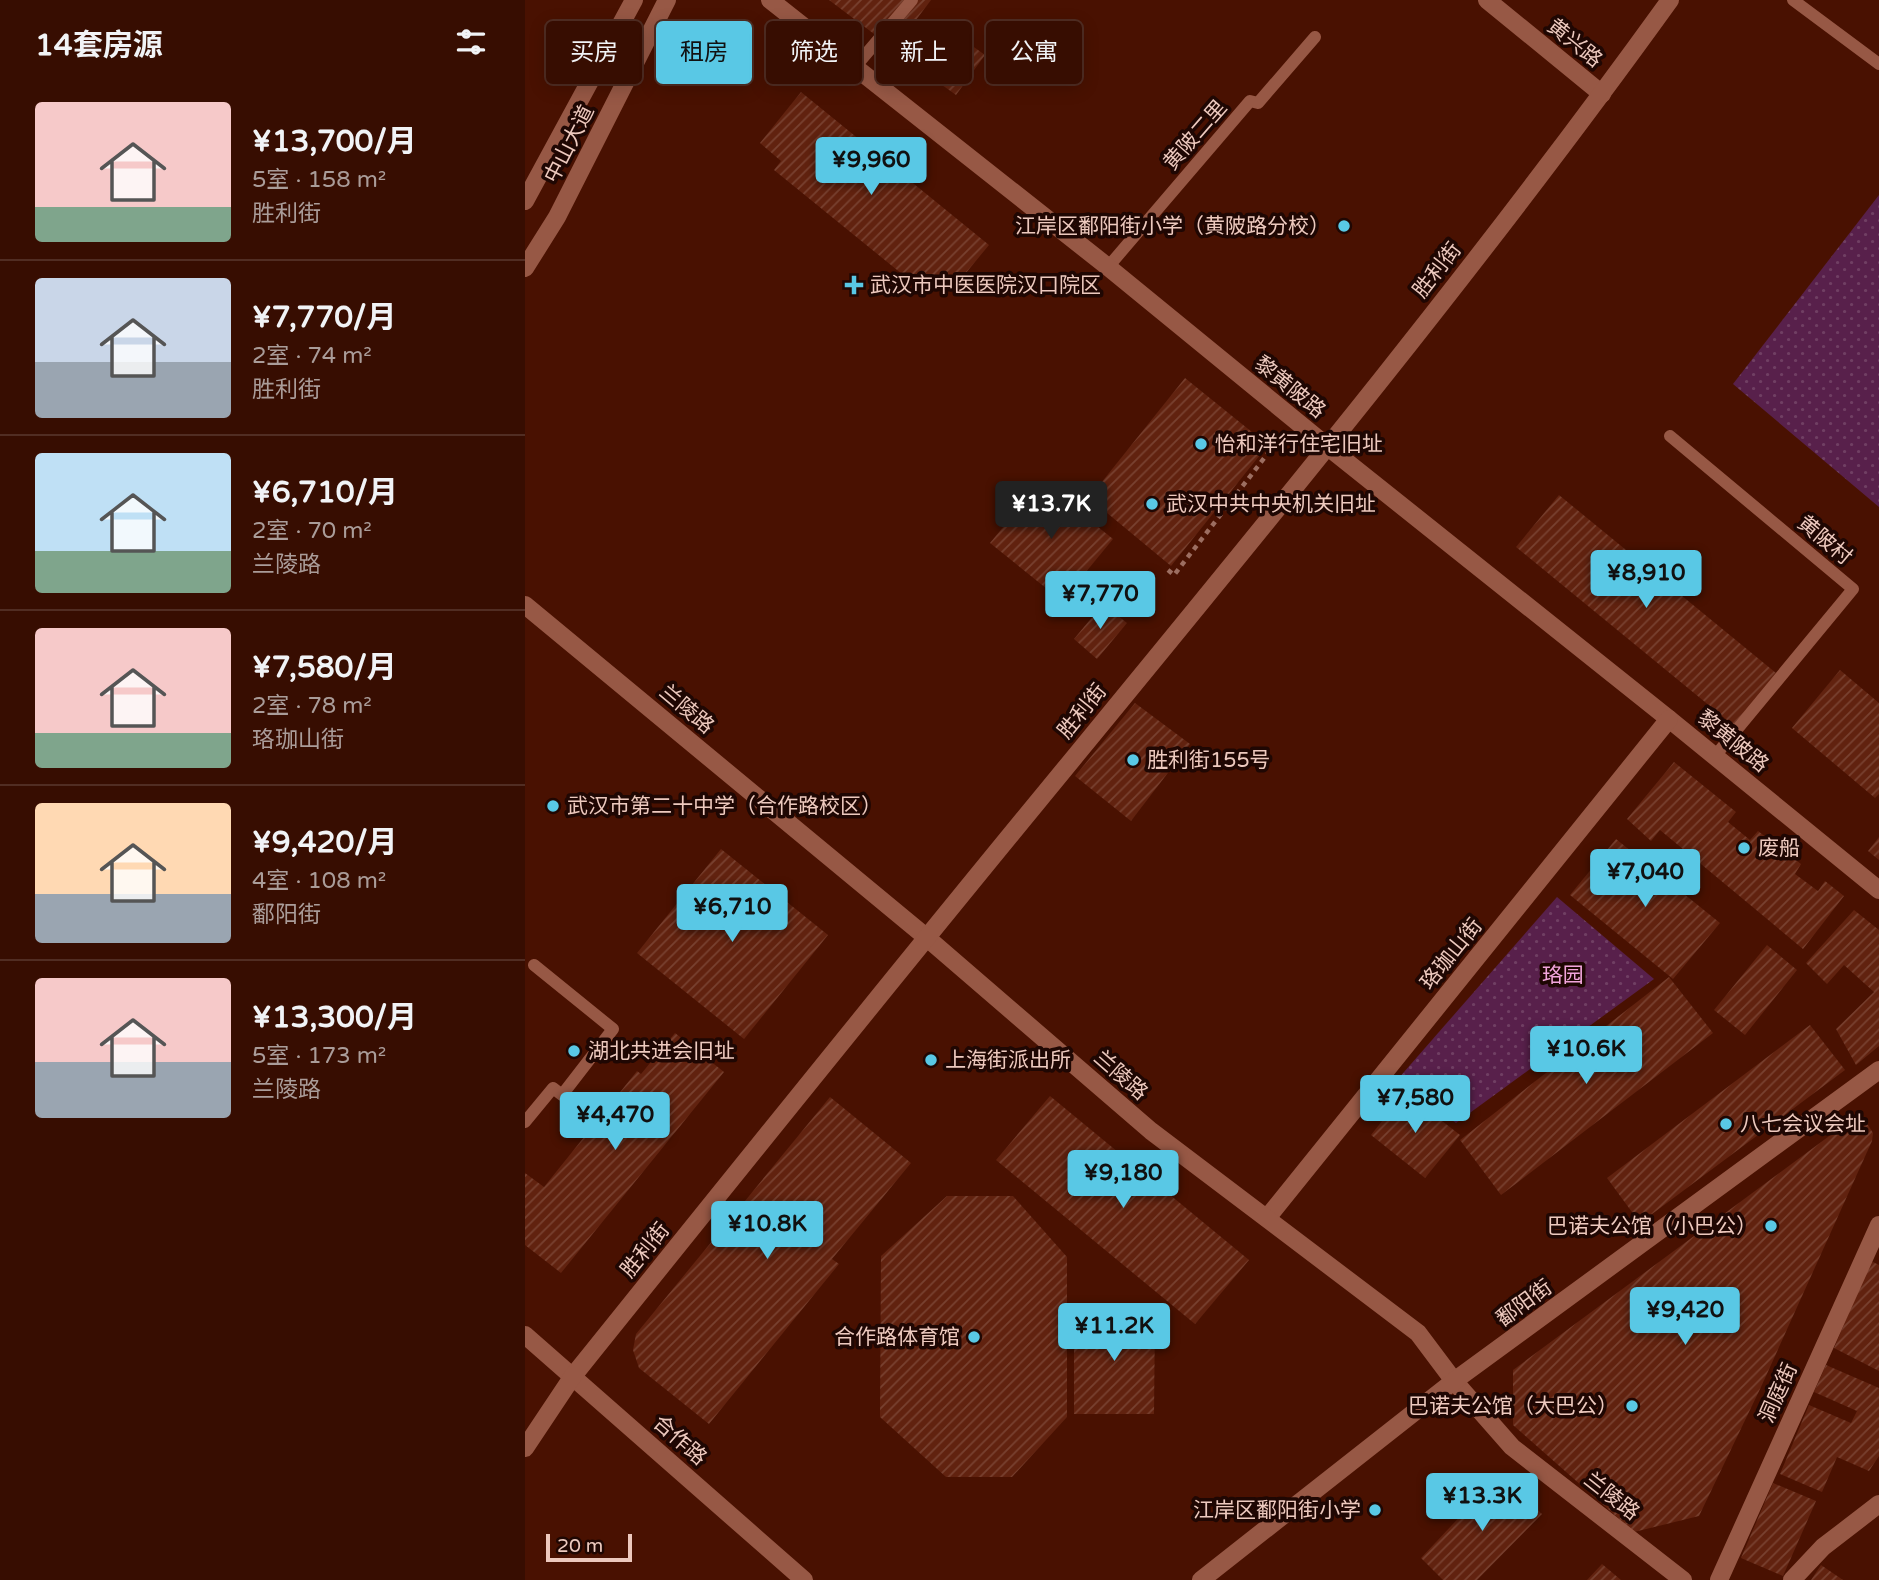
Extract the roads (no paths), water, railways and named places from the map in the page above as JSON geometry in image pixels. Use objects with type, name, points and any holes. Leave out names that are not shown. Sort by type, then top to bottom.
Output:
[{"type":"street","name":"中山大道","points":[[525,201],[634,0]]},
{"type":"street","name":"中山大道","points":[[525,268],[557,217],[667,0]]},
{"type":"street","name":"黎黄陂路","points":[[770,0],[796,21]]},
{"type":"street","name":"黄兴路","points":[[1487,0],[1602,94]]},
{"type":"street","name":"胜利街","points":[[525,1448],[573,1376],[926,937],[1328,447],[1602,94],[1670,0]]},
{"type":"street","name":"黎黄陂路","points":[[862,74],[1108,267],[1879,890]]},
{"type":"street","name":"兰陵路","points":[[525,605],[926,937],[1150,1130],[1418,1334],[1454,1381],[1512,1447],[1683,1580]]},
{"type":"street","name":"珞珈山街","points":[[1267,1218],[1669,719]]},
{"type":"street","name":"鄱阳街","points":[[1201,1580],[1454,1381],[1879,1070]]},
{"type":"street","name":"洞庭街","points":[[1719,1580],[1879,1226]]},
{"type":"street","name":"合作路","points":[[525,1335],[804,1580]]},
{"type":"street","points":[[1792,1580],[1823,1547],[1879,1504]]},
{"type":"lane","points":[[862,60],[912,0]]},
{"type":"lane","points":[[1793,0],[1879,64]]},
{"type":"lane","name":"黄陂二里","points":[[1108,267],[1249,101],[1258,103],[1315,37]]},
{"type":"lane","name":"黄陂村","points":[[1670,436],[1853,589],[1715,756]]},
{"type":"lane","points":[[525,1122],[553,1088],[562,1095],[613,1029],[534,965]]},
{"type":"place","name":"江岸区鄱阳街小学（黄陂路分校）","points":[[1344,226]]},
{"type":"place","name":"武汉市中医医院汉口院区","points":[[854,285]]},
{"type":"place","name":"怡和洋行住宅旧址","points":[[1201,444]]},
{"type":"place","name":"武汉中共中央机关旧址","points":[[1152,504]]},
{"type":"place","name":"胜利街155号","points":[[1133,760]]},
{"type":"place","name":"武汉市第二十中学（合作路校区）","points":[[553,806]]},
{"type":"place","name":"废船","points":[[1744,848]]},
{"type":"place","name":"湖北共进会旧址","points":[[574,1051]]},
{"type":"place","name":"上海街派出所","points":[[931,1060]]},
{"type":"place","name":"八七会议会址","points":[[1726,1124]]},
{"type":"place","name":"巴诺夫公馆（小巴公）","points":[[1771,1226]]},
{"type":"place","name":"合作路体育馆","points":[[974,1337]]},
{"type":"place","name":"巴诺夫公馆（大巴公）","points":[[1632,1406]]},
{"type":"place","name":"江岸区鄱阳街小学","points":[[1375,1510]]},
{"type":"park label","name":"珞园","points":[[1563,975]]}]
